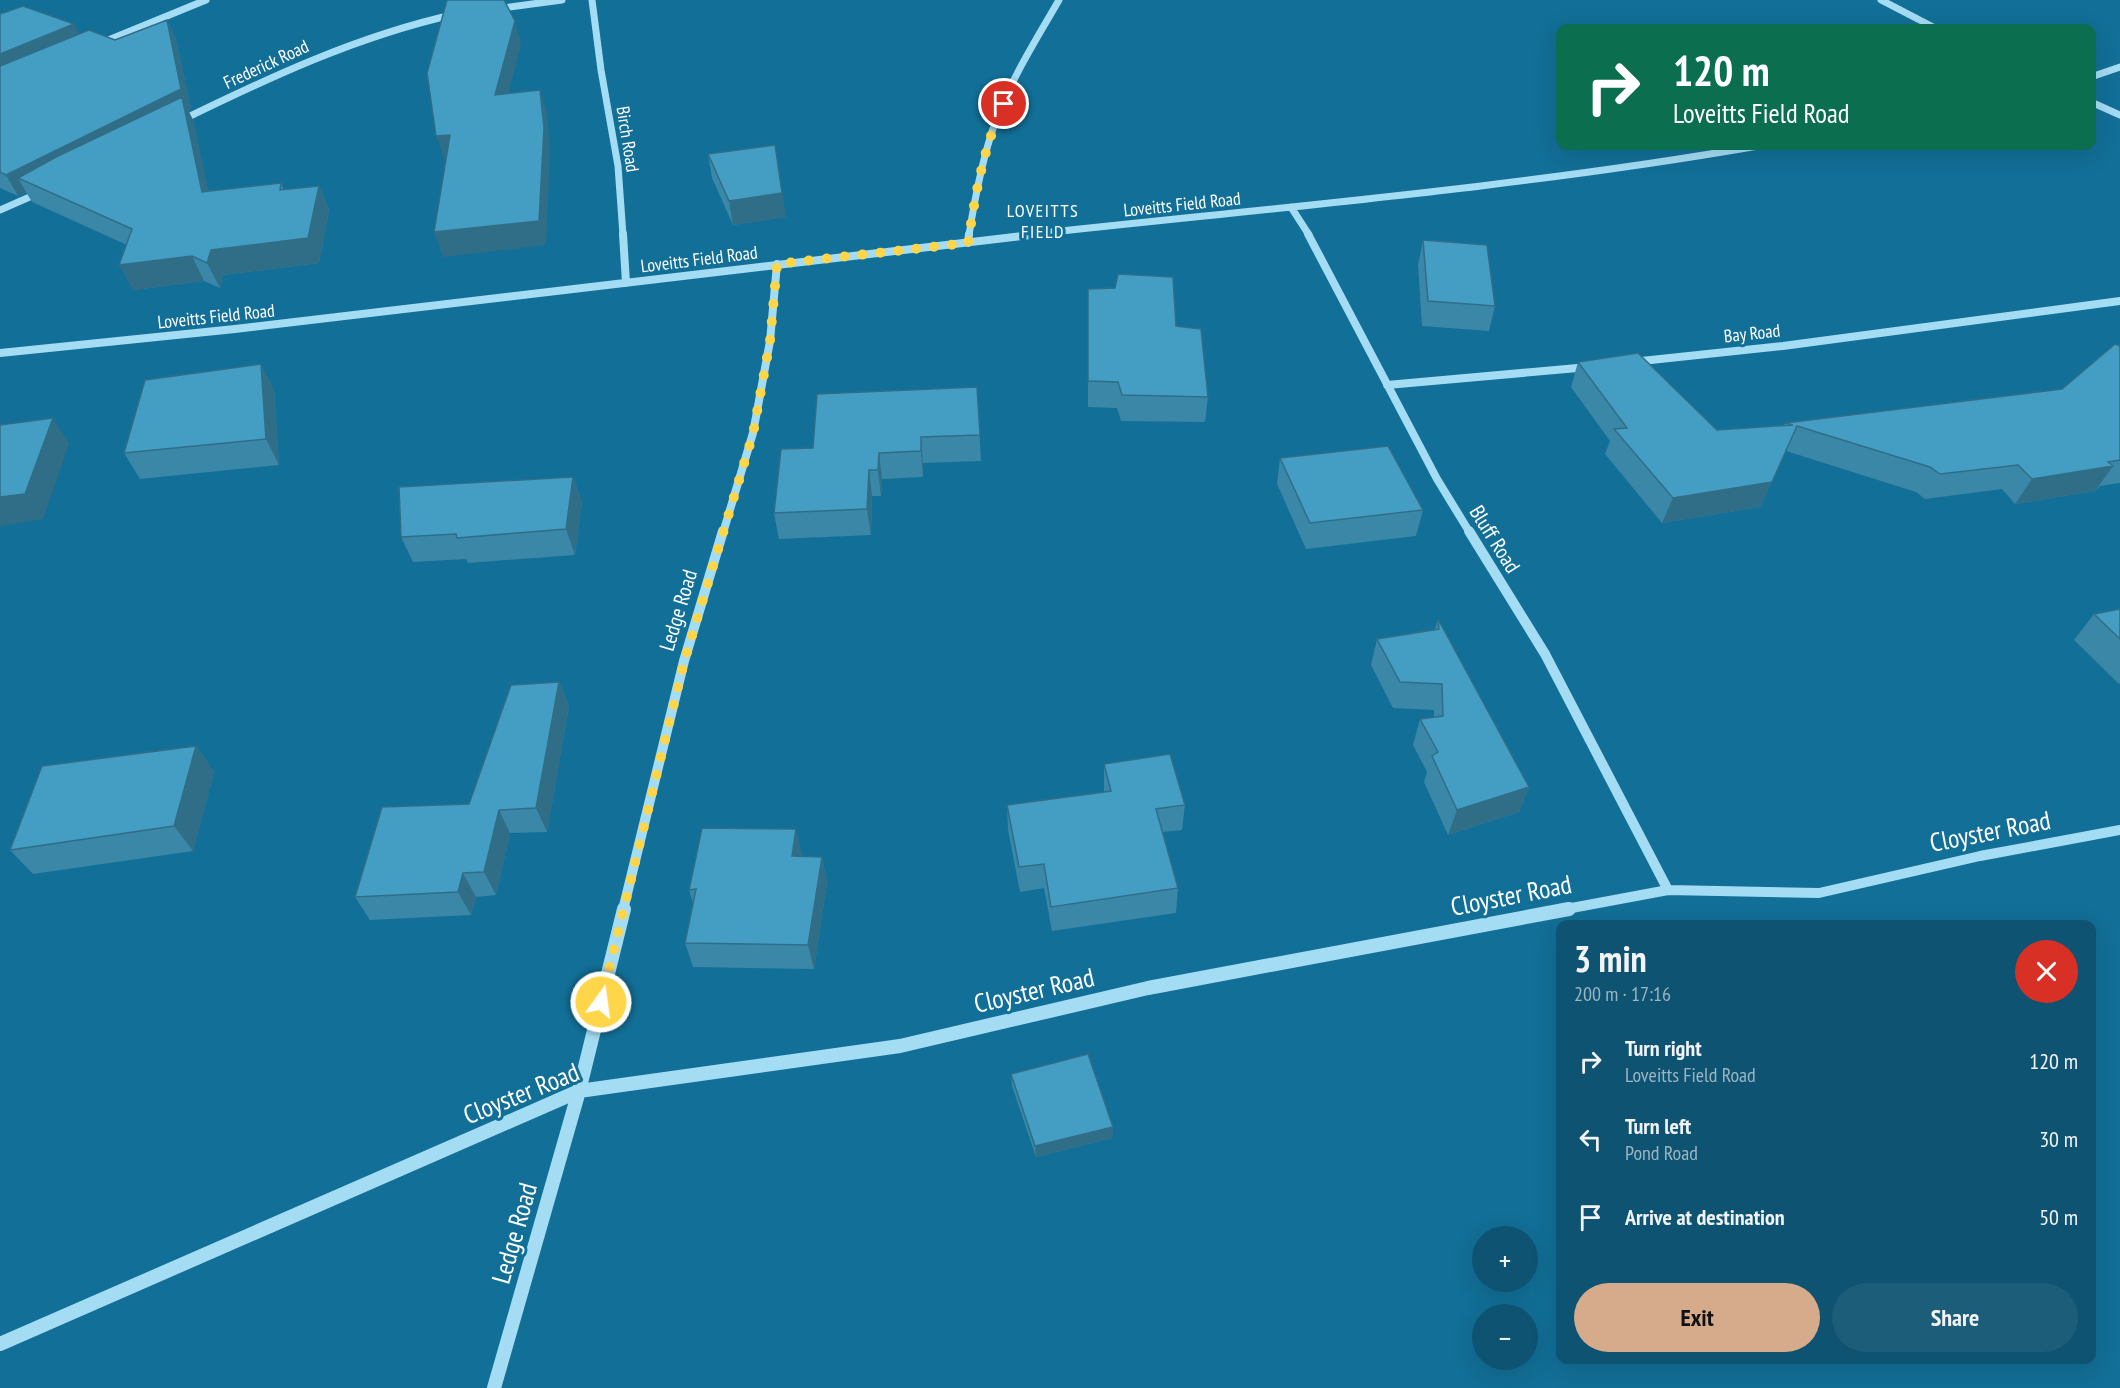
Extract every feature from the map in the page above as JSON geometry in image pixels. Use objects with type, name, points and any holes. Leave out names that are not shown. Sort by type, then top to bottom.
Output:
[{"type":"street","points":[[97,45],[206,0]]},
{"type":"street","points":[[485,10],[562,0]]},
{"type":"street","name":"Birch Road","points":[[592,0],[601,70],[618,166],[626,283]]},
{"type":"street","points":[[968,243],[974,200],[995,122],[1059,0]]},
{"type":"street","points":[[1881,0],[1927,24]]},
{"type":"street","name":"Frederick Road","points":[[172,125],[331,50],[412,22],[463,13]]},
{"type":"street","points":[[2096,75],[2120,67]]},
{"type":"street","points":[[2096,104],[2120,115]]},
{"type":"street","name":"Loveitts Field Road","points":[[0,353],[235,329],[777,264],[1291,207],[1671,161],[1735,150]]},
{"type":"street","points":[[0,210],[49,187]]},
{"type":"street","name":"Bluff Road","points":[[1291,207],[1319,251],[1437,479],[1545,654],[1668,890]]},
{"type":"street","name":"Ledge Road","points":[[494,1388],[579,1091],[684,662],[753,434],[770,341],[777,264]]},
{"type":"street","name":"Bay Road","points":[[1628,363],[1783,346],[2120,301]]},
{"type":"street","points":[[1387,385],[1604,365]]},
{"type":"street","name":"Cloyster Road","points":[[0,1344],[579,1091],[900,1046],[1148,988],[1668,890],[1819,893],[1980,856],[2120,830]]},
{"type":"building","points":[[447,0],[504,0],[515,21],[495,95],[540,90],[544,128],[539,221],[434,232],[450,135],[436,136],[427,73]]},
{"type":"building","points":[[23,6],[74,24],[0,54],[0,14]]},
{"type":"building","points":[[167,20],[181,89],[6,175],[0,172],[0,66],[89,30],[115,40]]},
{"type":"building","points":[[182,97],[202,192],[281,183],[280,190],[319,186],[308,238],[211,250],[207,263],[192,256],[119,265],[132,229],[18,178],[56,157]]},
{"type":"building","points":[[775,145],[782,193],[729,201],[708,154]]},
{"type":"building","points":[[1423,240],[1487,245],[1495,306],[1428,301]]},
{"type":"building","points":[[1118,274],[1173,277],[1176,326],[1201,329],[1208,397],[1122,395],[1118,382],[1088,381],[1088,289],[1115,288]]},
{"type":"building","points":[[2115,344],[2120,346],[2120,460],[2108,462],[2113,466],[2032,479],[2018,465],[1940,474],[1930,467],[1797,426],[1772,482],[1673,498],[1614,429],[1627,428],[1578,362],[1638,353],[1717,430],[1793,425],[1785,423],[2062,389]]},
{"type":"building","points":[[261,364],[266,439],[124,453],[145,380]]},
{"type":"building","points":[[977,387],[980,435],[921,437],[921,451],[879,453],[878,470],[869,470],[867,509],[774,513],[781,449],[813,448],[817,394]]},
{"type":"building","points":[[53,418],[25,494],[0,497],[0,425]]},
{"type":"building","points":[[1388,446],[1423,510],[1310,523],[1280,458]]},
{"type":"building","points":[[573,477],[566,529],[457,538],[456,534],[401,537],[399,487]]},
{"type":"building","points":[[2120,609],[2120,639],[2094,614]]},
{"type":"building","points":[[1438,619],[1529,787],[1457,810],[1432,756],[1438,752],[1420,719],[1443,716],[1442,684],[1400,682],[1377,639],[1439,629]]},
{"type":"building","points":[[559,682],[536,808],[499,810],[484,872],[463,873],[458,892],[355,897],[382,807],[469,804],[511,685]]},
{"type":"building","points":[[196,746],[174,826],[10,850],[42,766]]},
{"type":"building","points":[[1170,754],[1185,805],[1156,809],[1178,888],[1051,907],[1044,864],[1019,867],[1007,805],[1111,791],[1104,764]]},
{"type":"building","points":[[702,828],[796,829],[792,856],[822,857],[808,945],[685,943],[696,889],[689,890]]},
{"type":"building","points":[[1088,1054],[1113,1127],[1035,1146],[1011,1074]]},
{"type":"district","name":"LOVEITTS FIELD","points":[[1043,220]]},
{"type":"route","points":[[601,1002],[684,662],[753,434],[770,341],[777,264],[968,243],[974,200],[995,122],[1004,104]]}]
